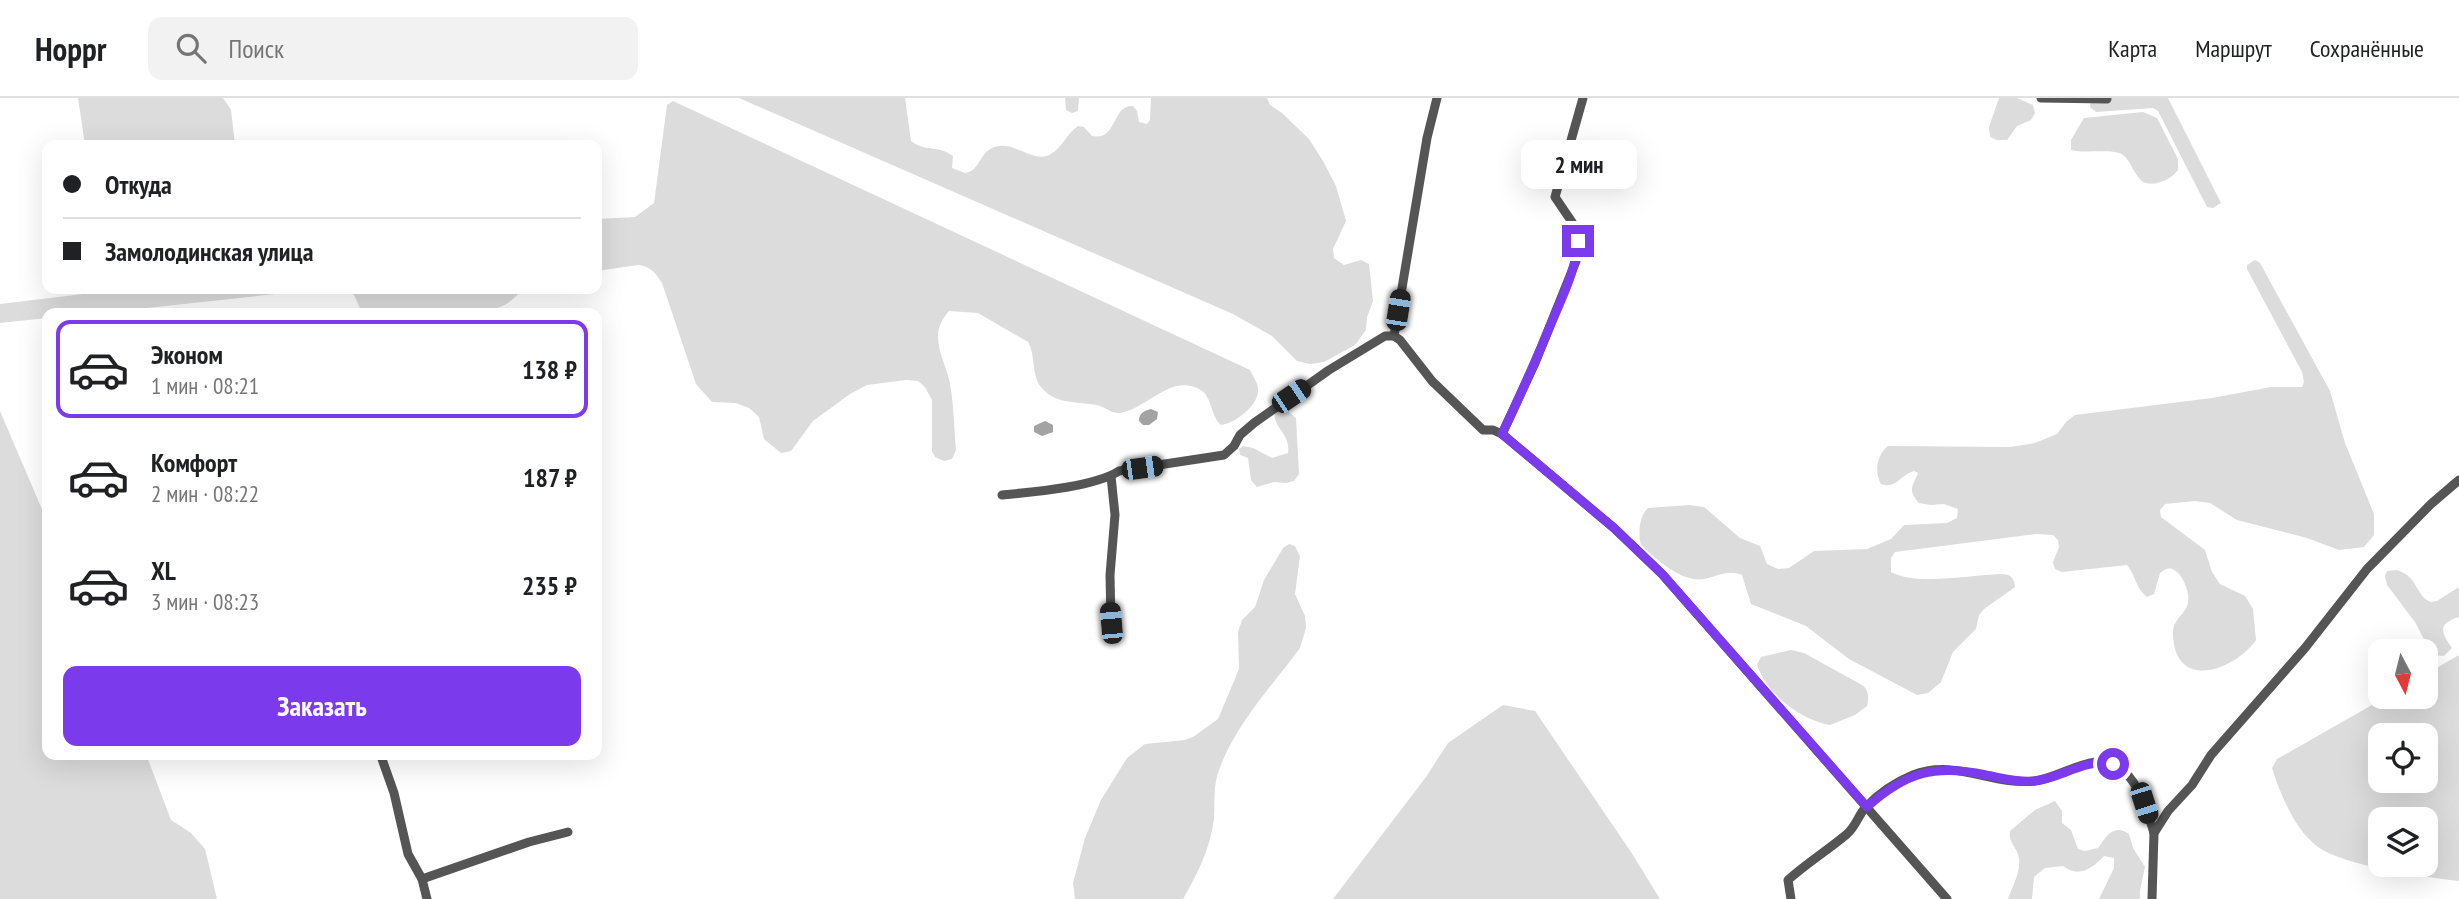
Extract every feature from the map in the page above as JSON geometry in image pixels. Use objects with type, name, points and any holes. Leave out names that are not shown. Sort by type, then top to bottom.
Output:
[{"type":"street","points":[[1394,336],[1427,138],[1437,98]]},
{"type":"street","points":[[1502,434],[1535,363],[1576,261],[1576,228],[1555,197],[1583,98]]},
{"type":"street","points":[[2041,98],[2107,99]]},
{"type":"street","points":[[1003,495],[1041,491],[1111,476],[1119,471],[1224,455],[1234,446],[1240,435],[1291,396],[1353,354],[1385,336],[1394,336],[1466,415],[1483,430],[1502,434],[1614,528],[1662,574],[1947,899]]},
{"type":"street","points":[[1111,476],[1115,515],[1110,575],[1111,623]]},
{"type":"street","points":[[2154,834],[2168,811],[2192,785],[2211,755],[2305,648],[2367,569],[2431,504],[2459,480]]},
{"type":"street","points":[[382,760],[394,793],[408,854],[422,879],[426,899]]},
{"type":"street","points":[[1791,899],[1788,880],[1844,836],[1856,825],[1867,807],[1896,784],[1923,772],[1949,769],[2014,781],[2034,781],[2101,761],[2113,764],[2135,785],[2144,803],[2154,834],[2152,899]]},
{"type":"street","points":[[422,879],[529,842],[568,832]]},
{"type":"shaded area","points":[[78,98],[223,98],[231,110],[234,140],[84,140]]},
{"type":"shaded area","points":[[739,98],[905,98],[911,141],[948,153],[953,156],[952,168],[965,173],[974,169],[984,154],[992,148],[1008,146],[1044,156],[1055,151],[1078,126],[1084,127],[1092,136],[1100,136],[1111,128],[1126,107],[1133,106],[1139,122],[1147,124],[1150,120],[1151,98],[1267,98],[1270,105],[1309,139],[1336,186],[1346,221],[1333,249],[1334,258],[1344,265],[1361,260],[1369,264],[1373,301],[1366,330],[1355,345],[1324,362],[1310,364],[1297,361],[1272,336],[1233,314]]},
{"type":"shaded area","points":[[1065,98],[1079,98],[1078,111],[1072,113],[1066,110]]},
{"type":"shaded area","points":[[1999,98],[2017,98],[2033,105],[2035,113],[2031,120],[2017,126],[2007,140],[1990,137],[1989,127]]},
{"type":"shaded area","points":[[2091,98],[2168,98],[2221,203],[2213,208],[2207,207],[2158,111],[2153,108],[2096,112],[2090,107]]},
{"type":"shaded area","points":[[673,101],[1250,370],[1258,386],[1254,403],[1232,421],[1221,425],[1204,392],[1188,386],[1168,389],[1120,413],[1099,406],[1059,400],[1047,393],[1038,382],[1028,342],[978,313],[949,311],[941,322],[938,336],[952,400],[956,450],[952,459],[944,461],[935,457],[932,451],[932,400],[918,381],[906,380],[867,385],[850,394],[813,421],[791,451],[781,453],[764,439],[759,417],[749,408],[736,403],[712,402],[696,384],[662,283],[653,271],[638,265],[602,270],[602,219],[635,217],[654,203],[667,105]]},
{"type":"shaded area","points":[[2143,112],[2157,118],[2178,159],[2178,170],[2167,180],[2152,184],[2143,182],[2126,158],[2118,153],[2071,150],[2071,140],[2084,118]]},
{"type":"shaded area","points":[[2255,260],[2260,263],[2330,391],[2345,443],[2374,514],[2374,535],[2364,547],[2339,550],[2307,538],[2237,520],[2210,503],[2195,501],[2165,504],[2160,510],[2161,517],[2205,550],[2212,572],[2220,584],[2245,596],[2253,609],[2256,640],[2246,651],[2221,667],[2195,670],[2184,664],[2177,653],[2174,628],[2187,607],[2188,593],[2177,572],[2169,569],[2160,573],[2154,594],[2147,597],[2140,590],[2127,565],[2062,572],[2055,569],[2053,562],[2059,547],[2058,540],[2053,535],[2036,534],[1895,552],[1891,558],[1891,572],[1901,576],[1944,579],[2004,574],[2011,577],[2015,587],[1979,615],[1976,629],[1953,652],[1941,682],[1928,693],[1917,695],[1849,659],[1806,626],[1751,604],[1742,575],[1728,573],[1704,579],[1687,577],[1670,569],[1641,545],[1640,525],[1648,508],[1689,505],[1704,507],[1740,538],[1760,546],[1767,564],[1778,569],[1789,568],[1814,551],[1867,549],[1891,539],[1904,525],[1947,523],[1957,518],[1958,509],[1944,504],[1919,503],[1915,499],[1912,491],[1918,473],[1914,471],[1891,485],[1881,484],[1878,464],[1881,454],[1888,446],[2010,447],[2035,443],[2057,434],[2075,415],[2212,398],[2271,387],[2302,387],[2302,372],[2247,269],[2247,265]]},
{"type":"shaded area","points":[[83,294],[276,294],[146,308],[42,308],[42,319],[0,323],[0,304]]},
{"type":"shaded area","points":[[352,294],[519,294],[496,308],[360,308]]},
{"type":"shaded area","points":[[1284,408],[1296,418],[1299,474],[1294,481],[1274,482],[1257,487],[1251,480],[1248,458],[1240,455],[1239,449],[1243,446],[1253,448],[1272,458],[1288,453],[1287,440],[1275,418],[1275,412]]},
{"type":"shaded area","points":[[1151,409],[1158,412],[1157,419],[1149,425],[1143,425],[1139,421],[1140,416]]},
{"type":"shaded area","points":[[0,411],[42,509],[42,760],[148,760],[171,820],[191,833],[205,849],[217,899],[0,899]]},
{"type":"shaded area","points":[[1045,421],[1053,425],[1053,432],[1042,436],[1034,432],[1034,426]]},
{"type":"shaded area","points":[[1289,544],[1295,546],[1300,556],[1295,594],[1305,616],[1306,628],[1300,648],[1255,706],[1226,753],[1216,782],[1210,841],[1183,899],[1075,899],[1073,883],[1085,838],[1101,800],[1127,758],[1145,744],[1193,737],[1218,719],[1239,669],[1238,632],[1242,620],[1255,607],[1264,580],[1283,548]]},
{"type":"shaded area","points":[[2397,570],[2404,573],[2431,602],[2459,587],[2459,617],[2447,623],[2443,630],[2452,648],[2444,656],[2438,655],[2438,639],[2424,639],[2415,622],[2387,585],[2387,571]]},
{"type":"shaded area","points":[[1791,650],[1804,653],[1862,685],[1868,694],[1867,706],[1855,715],[1830,725],[1807,718],[1786,704],[1768,686],[1757,665],[1761,657]]},
{"type":"shaded area","points":[[2459,655],[2459,881],[2432,877],[2438,877],[2438,807],[2368,807],[2368,866],[2346,860],[2318,847],[2302,831],[2284,800],[2272,768],[2277,759],[2368,707],[2438,709],[2438,667]]},
{"type":"shaded area","points":[[1503,705],[1535,711],[1660,899],[1333,899],[1426,777],[1448,743]]},
{"type":"shaded area","points":[[2055,801],[2062,811],[2062,823],[2071,830],[2078,849],[2085,851],[2098,848],[2114,831],[2129,834],[2133,848],[2145,867],[2140,899],[2099,899],[2114,868],[2114,858],[2104,856],[2095,865],[2079,872],[2063,866],[2045,868],[2034,877],[2032,899],[2008,899],[2019,863],[2018,854],[2010,839],[2010,831],[2035,810]]},
{"type":"route","points":[[1578,241],[1576,261],[1560,302],[1502,434],[1614,528],[1662,574],[1867,807],[1896,784],[1923,772],[1949,769],[2014,781],[2034,781],[2101,761],[2113,764]]}]
